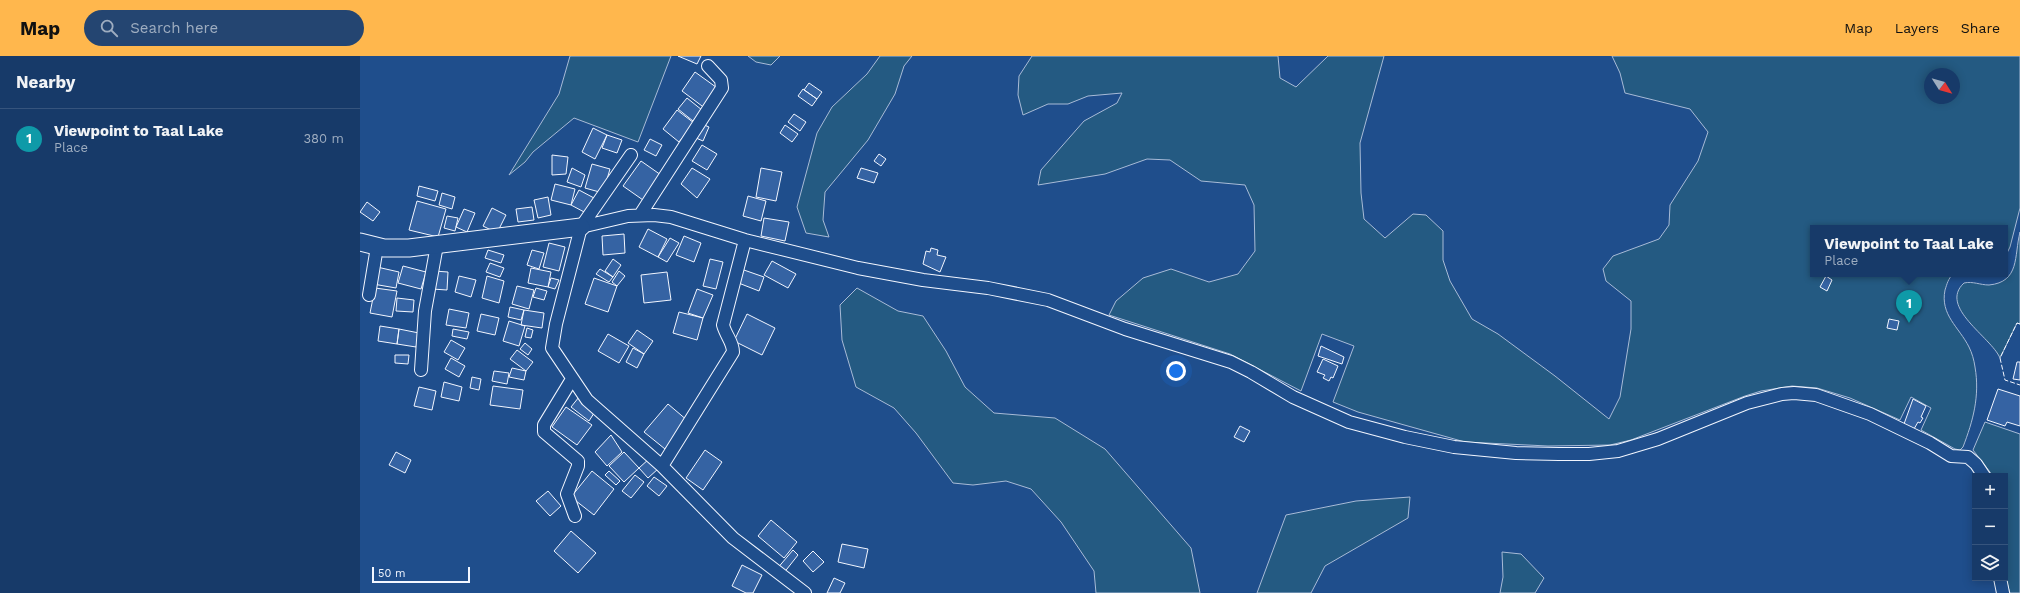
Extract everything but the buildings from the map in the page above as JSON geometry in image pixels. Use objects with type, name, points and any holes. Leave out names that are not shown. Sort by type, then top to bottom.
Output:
[{"type":"street","points":[[640,215],[722,88],[721,80],[708,66]]},
{"type":"street","points":[[631,155],[581,227],[556,324],[552,348],[587,400],[662,466],[733,538],[805,593]]},
{"type":"street","points":[[360,242],[377,247],[409,248],[581,227],[614,219],[640,215],[671,217],[745,240],[865,270],[923,280],[988,288],[1061,304],[1125,329],[1242,367],[1293,397],[1348,422],[1418,440],[1454,447],[1516,452],[1589,454],[1618,451],[1658,439],[1746,402],[1782,394],[1794,393],[1816,395],[1870,414],[1930,443],[1951,456],[1968,457],[1982,473]]},
{"type":"street","points":[[662,466],[733,352],[733,345],[725,335],[723,325],[745,240]]},
{"type":"street","points":[[421,370],[425,311],[437,245]]},
{"type":"street","points":[[369,295],[377,247]]},
{"type":"street","points":[[572,379],[544,425],[544,432],[578,461],[578,466],[567,494],[575,516]]},
{"type":"street","points":[[2001,581],[2003,593]]},
{"type":"shaded area","points":[[570,56],[671,56],[638,142],[574,118],[533,152],[525,162],[509,175],[559,94]]},
{"type":"shaded area","points":[[748,56],[780,56],[771,65],[756,62]]},
{"type":"shaded area","points":[[880,56],[912,56],[904,66],[895,94],[868,140],[825,192],[823,220],[829,237],[806,233],[797,207],[817,133],[832,107],[867,74]]},
{"type":"shaded area","points":[[1032,56],[1278,56],[1280,78],[1296,87],[1328,56],[1384,56],[1360,143],[1361,193],[1364,219],[1385,238],[1413,214],[1426,215],[1443,231],[1443,260],[1450,281],[1472,319],[1498,334],[1555,376],[1609,419],[1620,397],[1631,329],[1631,301],[1606,281],[1603,269],[1613,256],[1659,239],[1669,225],[1670,205],[1698,161],[1708,132],[1690,109],[1625,93],[1620,73],[1612,56],[2020,56],[2020,208],[2008,251],[2008,225],[1810,225],[1810,277],[1951,277],[1945,290],[1945,307],[1951,320],[1965,340],[1972,354],[1977,388],[1975,408],[1970,428],[1963,447],[1960,450],[1955,449],[1921,430],[1931,408],[1911,397],[1900,420],[1850,398],[1817,388],[1792,386],[1761,391],[1745,396],[1631,440],[1610,445],[1548,446],[1465,442],[1358,412],[1333,402],[1354,346],[1322,334],[1301,391],[1230,354],[1109,315],[1116,301],[1143,278],[1171,269],[1209,282],[1238,274],[1255,251],[1254,205],[1245,185],[1201,181],[1170,160],[1147,159],[1105,174],[1038,185],[1041,170],[1084,121],[1117,103],[1122,93],[1088,96],[1068,104],[1048,104],[1023,115],[1018,95],[1019,76]]},
{"type":"shaded area","points":[[2020,232],[2020,324],[2017,323],[2000,358],[1995,350],[1969,322],[1962,312],[1957,302],[1958,292],[1964,283],[1970,282],[1989,285],[1999,283],[2006,279],[2014,266]]},
{"type":"shaded area","points":[[857,288],[898,311],[923,316],[946,351],[965,387],[994,413],[1055,418],[1105,449],[1191,548],[1200,593],[1096,593],[1094,571],[1061,522],[1031,489],[1006,481],[973,485],[953,483],[916,433],[894,408],[856,387],[842,340],[840,305]]},
{"type":"shaded area","points":[[1985,422],[2020,434],[2020,593],[2010,593],[2007,581],[2008,473],[1991,473],[1973,450]]},
{"type":"shaded area","points":[[1410,497],[1408,518],[1325,566],[1311,593],[1257,593],[1286,515],[1356,501]]},
{"type":"shaded area","points":[[1502,552],[1521,554],[1544,578],[1535,593],[1500,593],[1503,577]]},
{"type":"fence","points":[[2020,324],[2017,323],[2000,358],[2005,380],[2020,385]]},
{"type":"place","name":"Viewpoint to Taal Lake","points":[[1909,323]]}]
